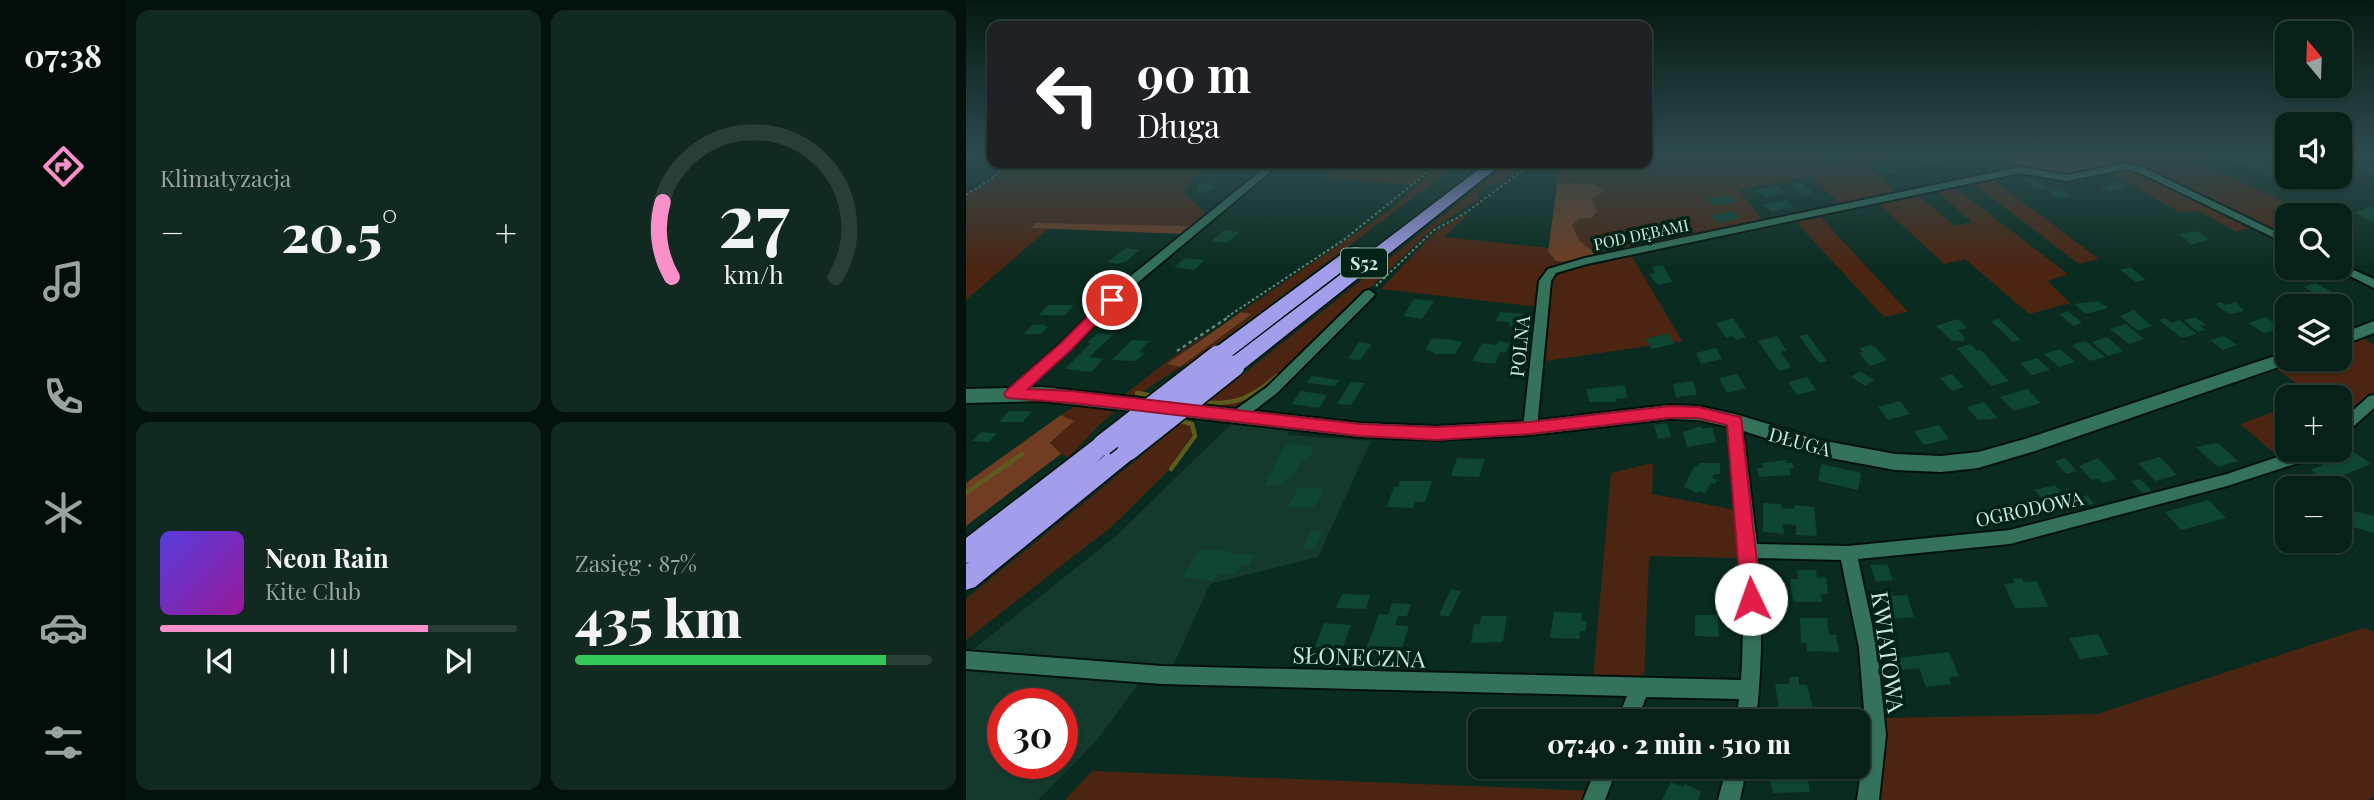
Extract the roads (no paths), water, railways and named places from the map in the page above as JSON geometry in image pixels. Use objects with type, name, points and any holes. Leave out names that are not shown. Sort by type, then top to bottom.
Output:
[{"type":"highway","name":"S52","points":[[966,579],[1128,450],[1226,361],[1437,193]]},
{"type":"highway","name":"S52","points":[[966,552],[1103,446],[1226,361],[1455,193]]},
{"type":"street","points":[[1012,394],[1066,346],[1126,286],[1239,193]]},
{"type":"street","name":"POD DĘBAMI","points":[[1552,271],[1916,193]]},
{"type":"street","name":"POD DĘBAMI","points":[[2192,193],[2275,235]]},
{"type":"street","name":"POLNA","points":[[1530,428],[1545,281],[1552,271]]},
{"type":"street","points":[[2352,273],[2374,284]]},
{"type":"street","points":[[1237,416],[1272,390],[1369,294]]},
{"type":"street","points":[[2352,335],[2374,327]]},
{"type":"street","name":"DŁUGA","points":[[966,396],[1062,396],[1360,430],[1436,433],[1530,428],[1669,412],[1698,413],[1735,421],[1825,449],[1895,462],[1941,464],[1978,460],[2082,429],[2275,362]]},
{"type":"street","points":[[2352,419],[2374,400]]},
{"type":"street","points":[[1735,421],[1749,551],[1754,644],[1748,709]]},
{"type":"street","name":"OGRODOWA","points":[[1749,551],[1848,553],[2010,537],[2217,483],[2283,462]]},
{"type":"street","name":"KWIATOWA","points":[[1848,553],[1868,648],[1876,735],[1868,800]]},
{"type":"street","name":"SŁONECZNA","points":[[966,660],[1162,675],[1751,690]]},
{"type":"street","points":[[1632,709],[1642,686]]},
{"type":"street","points":[[1594,800],[1603,779]]},
{"type":"street","points":[[1729,800],[1734,779]]},
{"type":"waterway","points":[[1201,402],[1223,403],[1242,399],[1277,376]]},
{"type":"waterway","points":[[1137,393],[1154,396]]},
{"type":"waterway","points":[[1171,469],[1195,436],[1192,424],[1177,420]]},
{"type":"waterway","points":[[966,493],[1022,454]]}]
